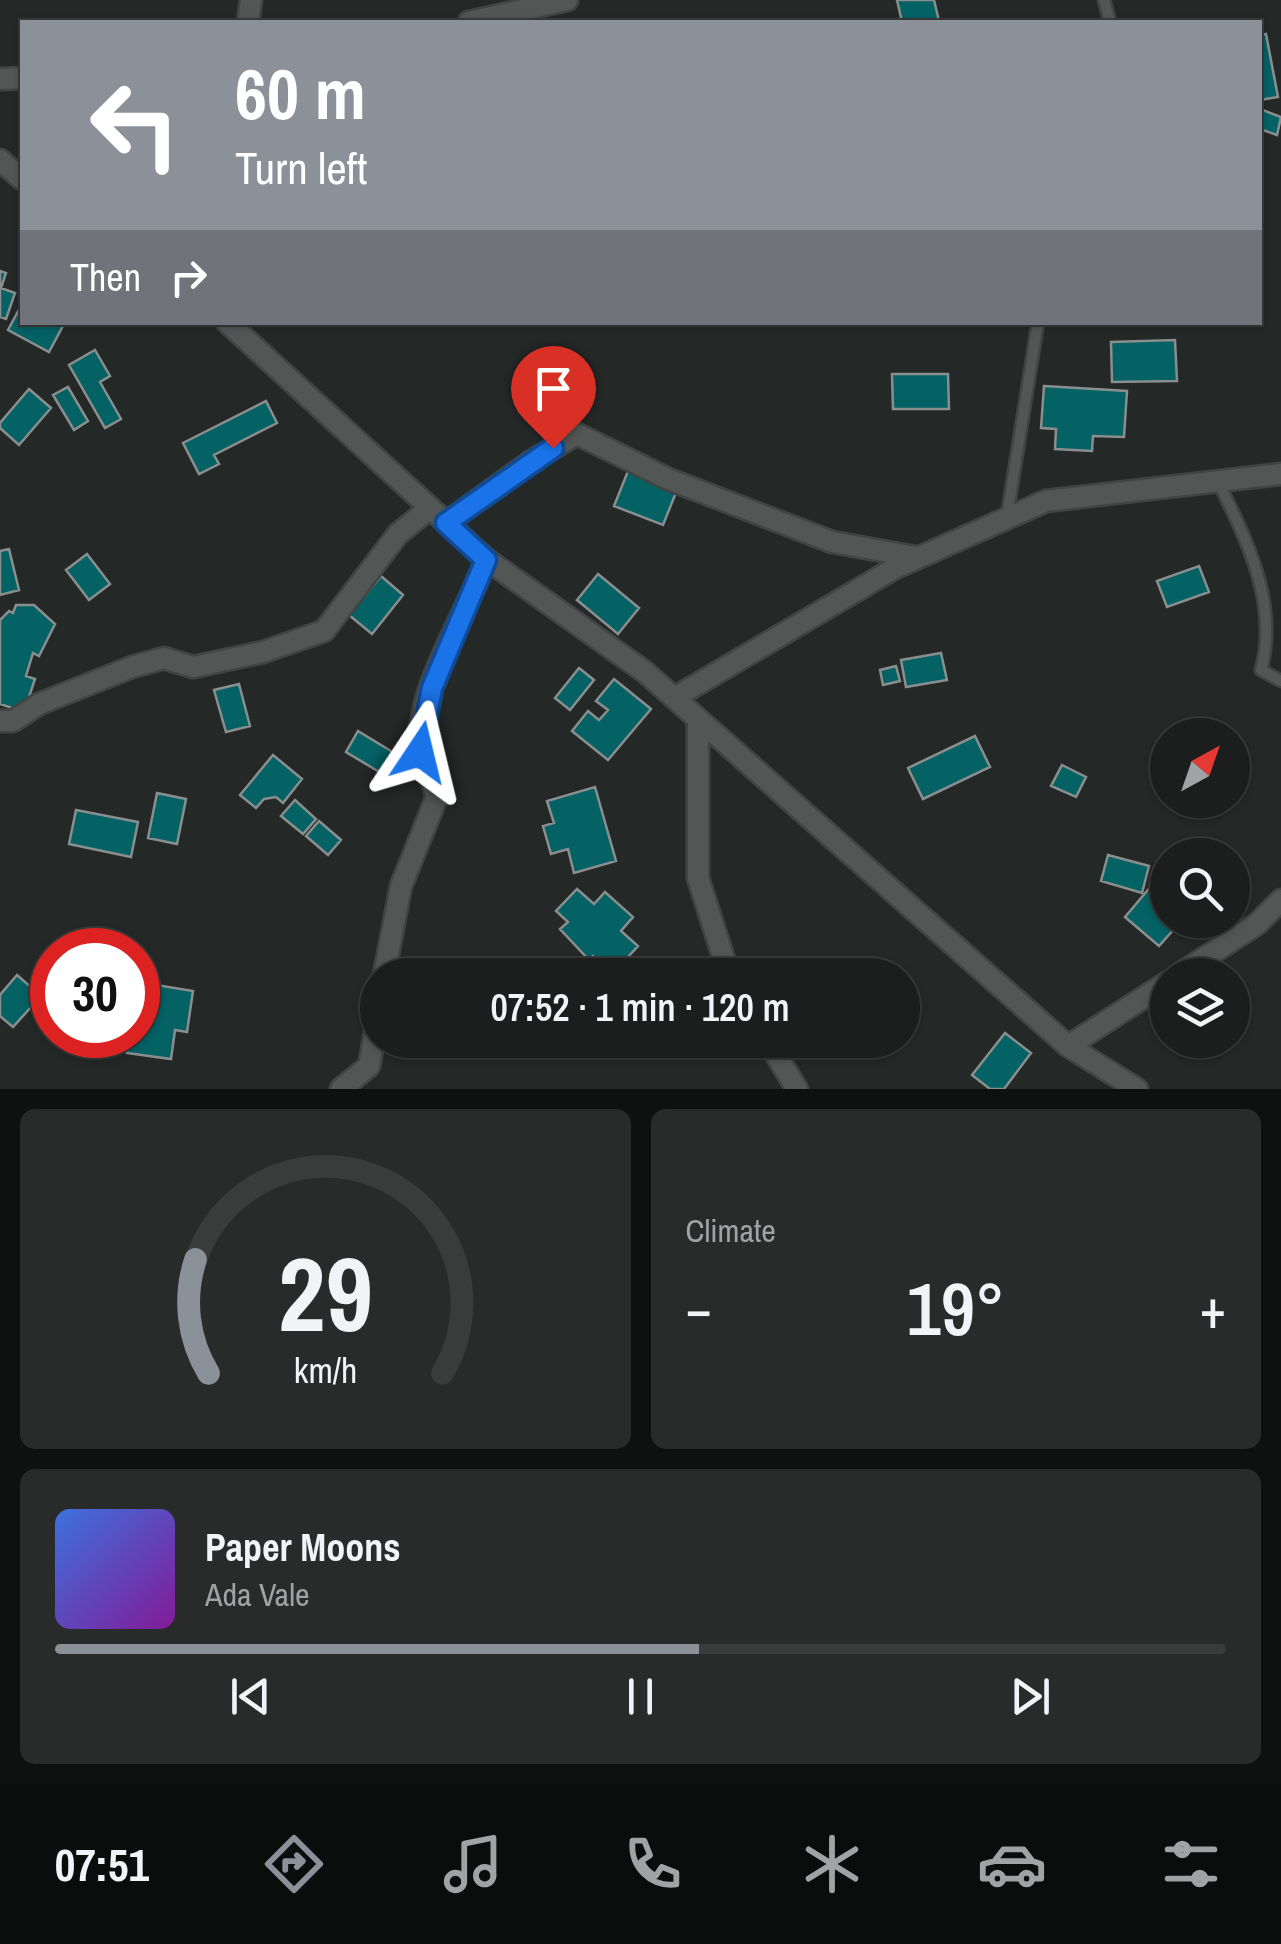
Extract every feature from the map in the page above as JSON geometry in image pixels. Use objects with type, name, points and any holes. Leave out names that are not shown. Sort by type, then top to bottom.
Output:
[{"type":"street","points":[[478,20],[567,0]]},
{"type":"street","points":[[0,160],[20,177]]},
{"type":"street","points":[[230,325],[486,560],[645,672],[1068,1046],[1137,1089]]},
{"type":"street","points":[[446,523],[577,434],[668,479],[832,542],[916,558]]},
{"type":"street","points":[[674,698],[916,558],[1007,516],[1046,502],[1281,474]]},
{"type":"street","points":[[0,721],[13,721],[39,704],[164,658],[193,666],[263,652],[324,632],[398,534],[430,508]]},
{"type":"street","points":[[387,958],[400,886],[436,799],[420,752],[424,720],[446,652],[486,560]]},
{"type":"street","points":[[698,720],[698,878],[724,958]]},
{"type":"street","points":[[1204,958],[1257,924],[1281,900]]},
{"type":"street","points":[[1068,1046],[1150,994]]},
{"type":"street","points":[[341,1089],[369,1066],[370,1058]]},
{"type":"street","points":[[778,1058],[797,1089]]},
{"type":"lane","points":[[1007,516],[1038,325]]},
{"type":"lane","points":[[1218,481],[1252,549],[1269,639],[1261,670],[1281,681]]},
{"type":"building","points":[[897,0],[934,0],[939,20],[902,20]]},
{"type":"building","points":[[1266,34],[1278,97],[1262,100],[1262,35]]},
{"type":"building","points":[[1262,110],[1281,117],[1277,135],[1262,130]]},
{"type":"building","points":[[0,271],[6,273],[1,288],[15,293],[6,319],[0,317]]},
{"type":"building","points":[[20,308],[20,325],[63,325],[49,352],[8,330]]},
{"type":"building","points":[[1175,340],[1177,381],[1112,382],[1111,342]]},
{"type":"building","points":[[95,350],[110,376],[100,382],[121,419],[105,428],[69,365]]},
{"type":"building","points":[[892,374],[948,374],[949,409],[893,409]]},
{"type":"building","points":[[1044,386],[1127,391],[1124,437],[1093,436],[1092,451],[1055,449],[1056,429],[1041,428]]},
{"type":"building","points":[[68,387],[88,421],[74,430],[53,395]]},
{"type":"building","points":[[29,389],[51,408],[19,445],[0,428],[0,423]]},
{"type":"building","points":[[266,401],[277,423],[214,455],[219,464],[199,474],[183,443]]},
{"type":"building","points":[[628,471],[677,490],[663,525],[614,506]]},
{"type":"building","points":[[9,549],[19,590],[0,595],[0,551]]},
{"type":"building","points":[[87,554],[110,584],[89,600],[66,570]]},
{"type":"building","points":[[1199,566],[1209,592],[1167,607],[1157,581]]},
{"type":"building","points":[[598,574],[639,608],[618,634],[577,600]]},
{"type":"building","points":[[381,576],[403,595],[372,634],[349,615]]},
{"type":"building","points":[[16,605],[34,605],[55,624],[39,656],[33,653],[26,676],[35,679],[24,712],[0,704],[0,620],[9,611],[13,613]]},
{"type":"building","points":[[941,653],[947,680],[906,687],[901,660]]},
{"type":"building","points":[[896,666],[900,681],[883,685],[880,670]]},
{"type":"building","points":[[579,668],[594,680],[570,710],[555,698]]},
{"type":"building","points":[[614,679],[651,709],[608,760],[572,731],[588,711],[599,720],[608,710],[596,701]]},
{"type":"building","points":[[239,684],[250,726],[226,732],[214,690]]},
{"type":"building","points":[[358,731],[399,756],[386,776],[346,752]]},
{"type":"building","points":[[975,736],[990,767],[923,799],[908,768]]},
{"type":"building","points":[[273,755],[302,779],[283,803],[276,797],[264,799],[256,808],[240,795]]},
{"type":"building","points":[[1062,765],[1086,777],[1076,797],[1051,786]]},
{"type":"building","points":[[595,787],[616,861],[574,873],[568,849],[551,854],[543,826],[554,823],[547,801]]},
{"type":"building","points":[[157,793],[186,799],[177,844],[148,838]]},
{"type":"building","points":[[295,800],[316,819],[303,834],[281,816]]},
{"type":"building","points":[[76,810],[138,822],[131,857],[69,844]]},
{"type":"building","points":[[319,821],[341,840],[328,855],[306,836]]},
{"type":"building","points":[[1108,855],[1149,866],[1142,893],[1101,881]]},
{"type":"building","points":[[1150,887],[1150,938],[1166,938],[1159,946],[1125,917]]},
{"type":"building","points":[[577,889],[594,904],[605,892],[633,917],[621,931],[638,946],[627,958],[587,958],[560,929],[568,922],[556,911]]},
{"type":"building","points":[[17,975],[30,986],[30,1008],[13,1027],[0,1016],[0,995]]},
{"type":"building","points":[[160,986],[193,991],[187,1032],[175,1030],[171,1059],[160,1058]]},
{"type":"building","points":[[1005,1033],[1031,1053],[1004,1089],[990,1089],[972,1075]]},
{"type":"route","points":[[420,752],[432,688],[486,560],[446,523],[553,448]]}]
